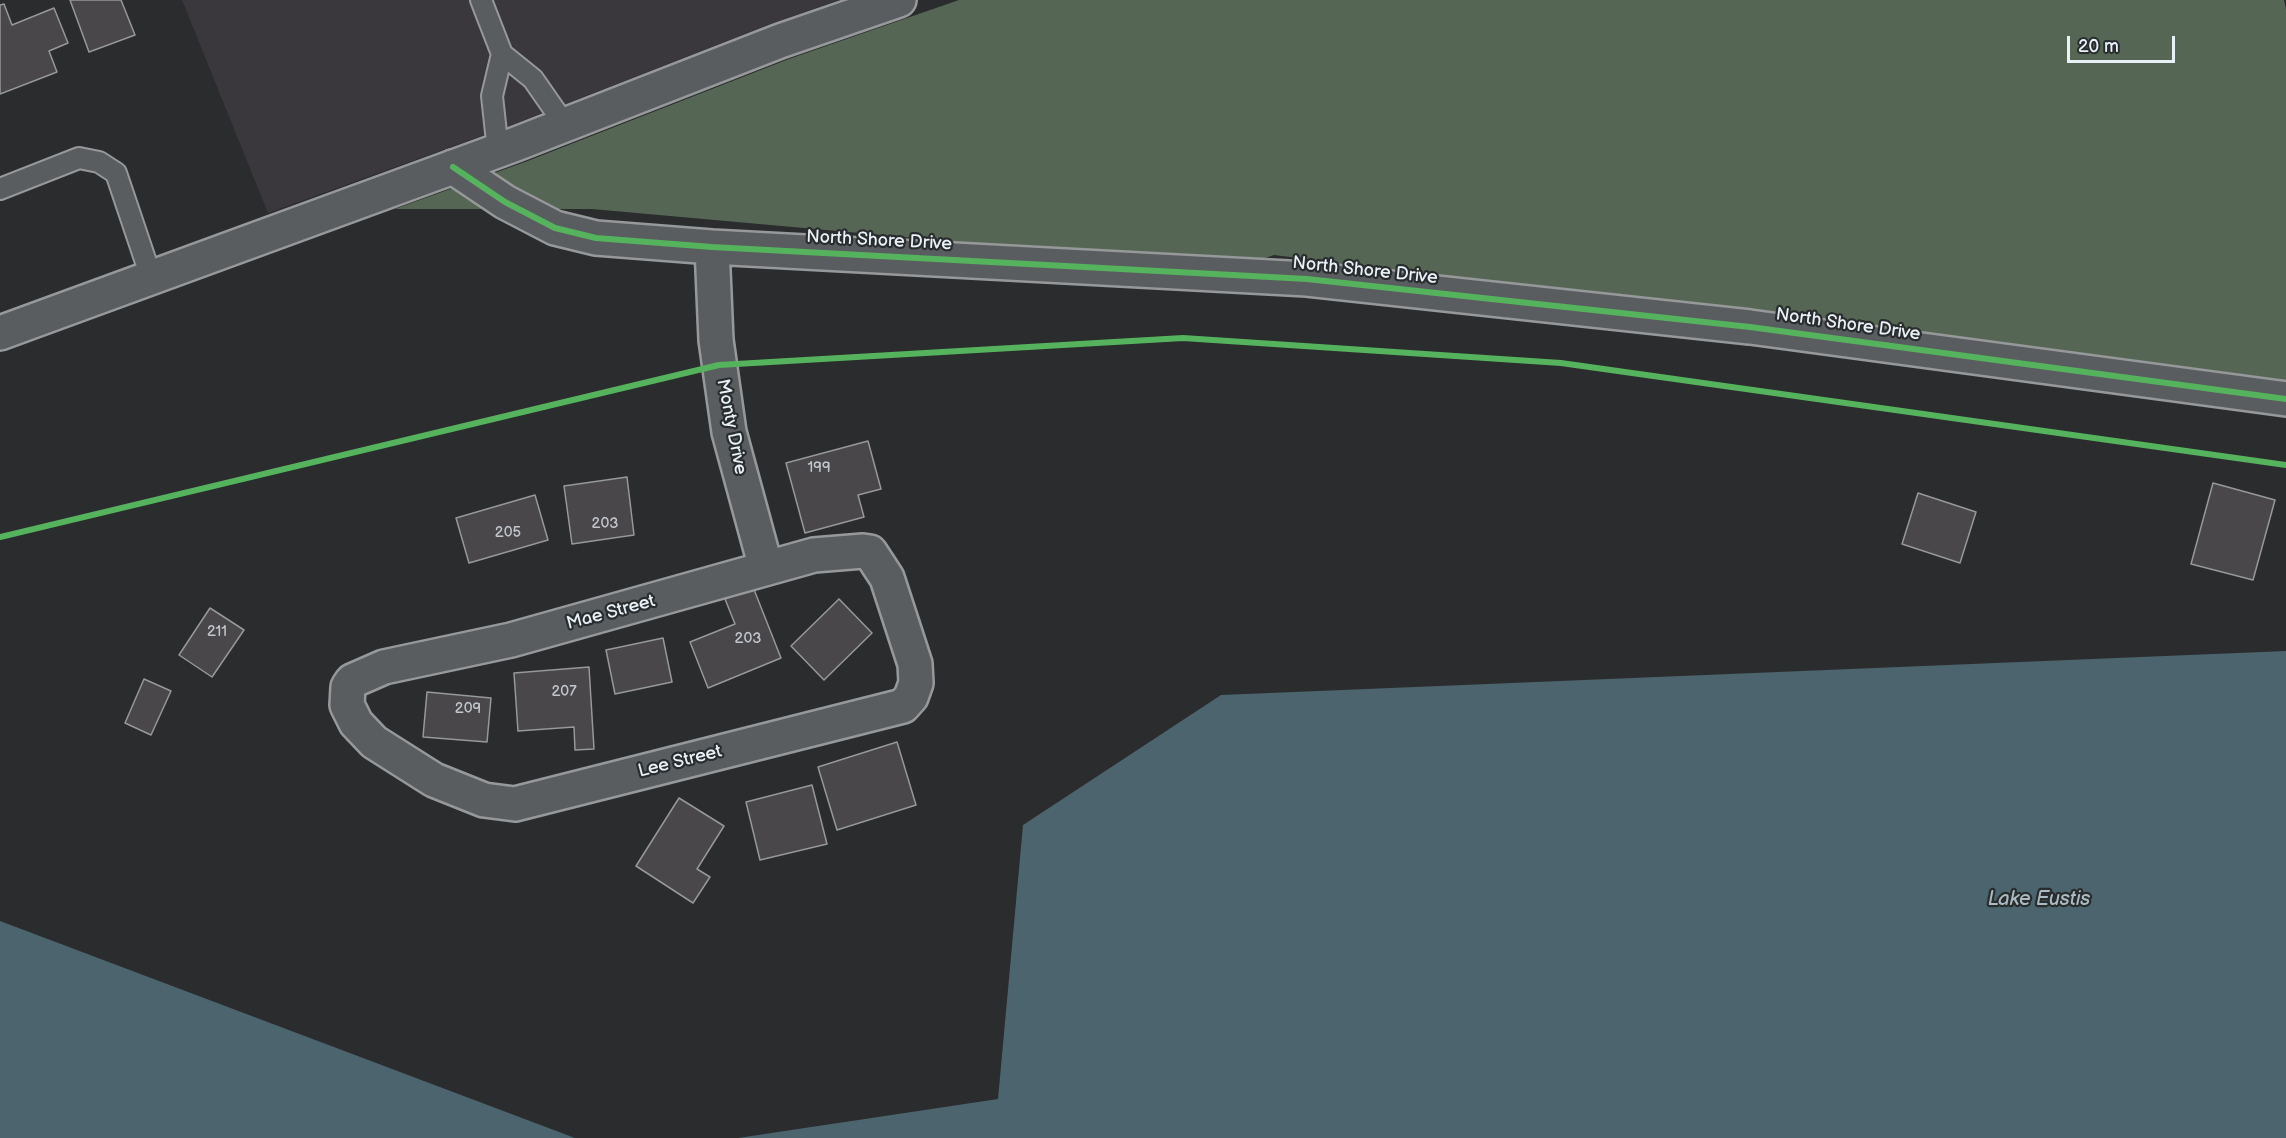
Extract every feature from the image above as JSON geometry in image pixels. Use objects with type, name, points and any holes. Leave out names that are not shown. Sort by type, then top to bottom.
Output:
[{"type":"street","points":[[0,333],[498,151],[780,41],[899,0]]},
{"type":"street","name":"North Shore Drive","points":[[453,167],[505,202],[555,228],[596,238],[712,247],[1307,279],[1750,327],[2286,399]]},
{"type":"street","name":"Monty Drive","points":[[712,247],[716,340],[729,432],[766,568]]},
{"type":"street","name":"Mae Street","points":[[352,681],[384,667],[511,640],[814,555],[870,552]]},
{"type":"street","name":"Lee Street","points":[[352,681],[348,687],[347,705],[356,723],[374,742],[434,780],[484,800],[515,804],[903,706],[911,696],[916,683],[915,664],[887,578],[870,552]]},
{"type":"lane","points":[[481,0],[502,54],[533,79],[565,125]]},
{"type":"lane","points":[[498,151],[492,96],[502,54]]},
{"type":"lane","points":[[0,189],[79,158],[99,162],[116,173],[151,278]]},
{"type":"shaded area","points":[[182,0],[839,0],[770,24],[506,127],[268,213]]},
{"type":"green space","points":[[959,0],[2284,0],[2286,9],[2286,393],[2208,371],[1274,255],[1239,267],[592,209],[395,209],[525,162],[789,59]]},
{"type":"water","name":"Lake Eustis","points":[[2286,651],[2286,1138],[738,1138],[998,1099],[1023,825],[1221,695]]},
{"type":"water","points":[[0,921],[575,1138],[0,1138]]},
{"type":"building","points":[[70,0],[121,0],[135,35],[89,52]]},
{"type":"building","points":[[4,4],[12,25],[54,8],[68,43],[49,51],[57,72],[0,94],[0,5]]},
{"type":"building","points":[[868,441],[881,489],[858,495],[864,517],[805,533],[786,463]]},
{"type":"building","points":[[627,477],[634,535],[572,544],[564,486]]},
{"type":"building","points":[[2213,483],[2275,500],[2253,580],[2191,564]]},
{"type":"building","points":[[1918,493],[1976,512],[1960,563],[1902,544]]},
{"type":"building","points":[[535,495],[548,540],[469,563],[456,518]]},
{"type":"building","points":[[753,587],[781,658],[708,688],[690,642],[735,624],[725,599]]},
{"type":"building","points":[[839,599],[872,633],[824,680],[791,646]]},
{"type":"building","points":[[210,608],[244,630],[212,677],[179,655]]},
{"type":"building","points":[[663,638],[672,682],[615,694],[606,650]]},
{"type":"building","points":[[589,667],[594,749],[575,750],[574,727],[518,731],[514,673]]},
{"type":"building","points":[[144,679],[171,691],[151,735],[125,723]]},
{"type":"building","points":[[427,692],[491,698],[487,742],[423,737]]},
{"type":"building","points":[[897,742],[916,805],[837,830],[818,767]]},
{"type":"building","points":[[812,785],[827,844],[760,860],[746,802]]},
{"type":"building","points":[[679,798],[724,826],[697,869],[710,877],[693,903],[636,866]]},
{"type":"cycle path","points":[[453,167],[505,202],[555,228],[596,238],[712,247],[1307,279],[1750,327],[2286,399]]},
{"type":"cycle path","points":[[0,537],[719,365],[1183,338],[1561,363],[2286,465]]}]
